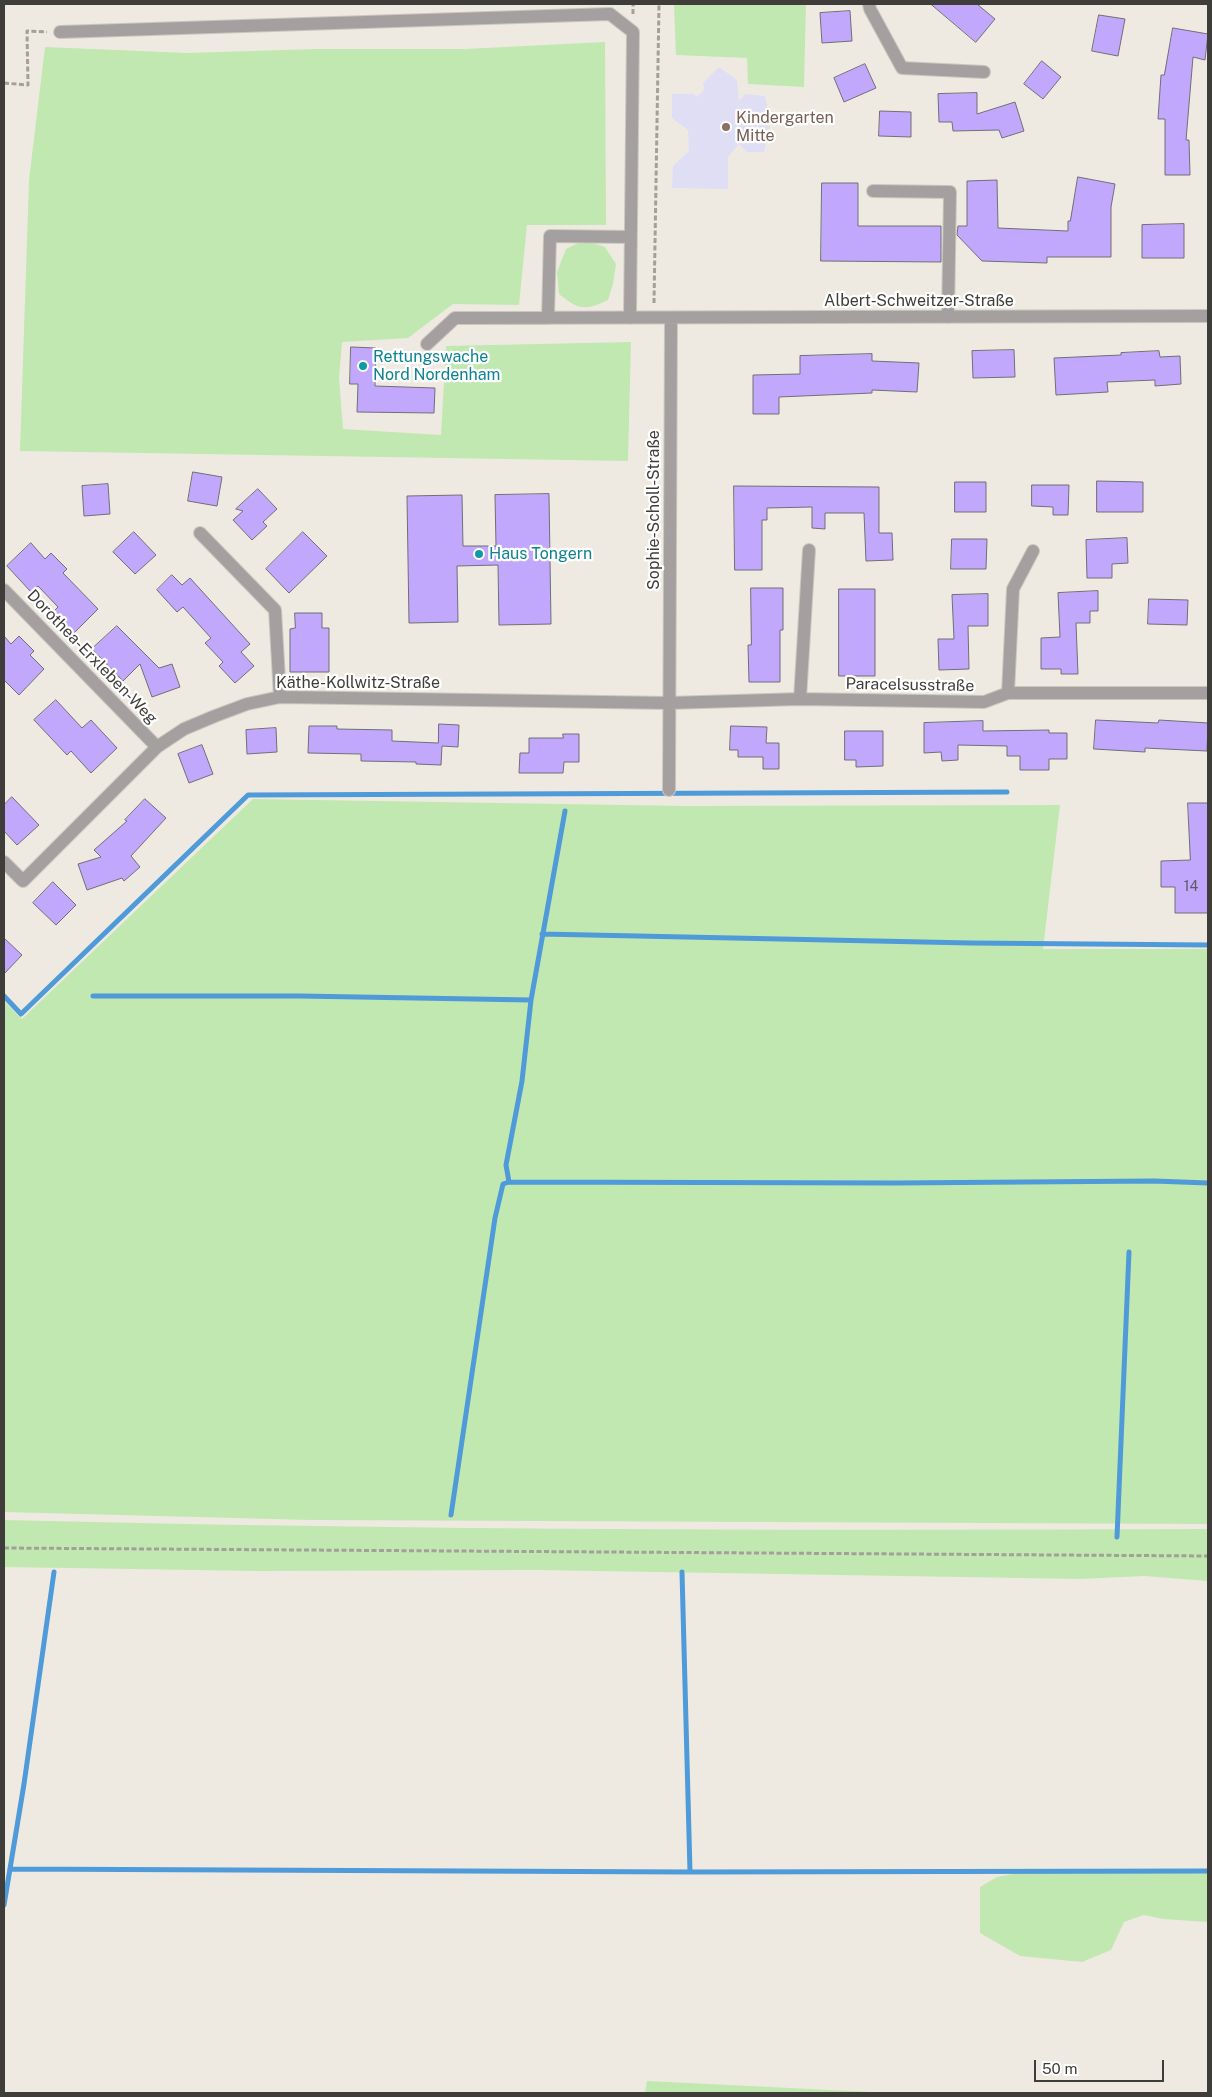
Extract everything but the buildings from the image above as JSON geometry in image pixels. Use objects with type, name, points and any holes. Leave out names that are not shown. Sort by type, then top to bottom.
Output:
[{"type":"street","points":[[869,4],[902,68],[984,72]]},
{"type":"street","points":[[60,32],[610,14],[633,32],[630,318]]},
{"type":"street","points":[[873,191],[950,192],[948,317]]},
{"type":"street","points":[[548,318],[550,236],[630,236]]},
{"type":"street","name":"Albert-Schweitzer-Straße","points":[[427,344],[455,318],[1208,316]]},
{"type":"street","name":"Sophie-Scholl-Straße","points":[[669,790],[671,318]]},
{"type":"street","points":[[200,533],[275,610],[280,697]]},
{"type":"street","points":[[800,699],[809,550]]},
{"type":"street","points":[[1008,693],[1013,589],[1033,551]]},
{"type":"street","name":"Dorothea-Erxleben-Weg","points":[[4,590],[157,746]]},
{"type":"street","name":"Paracelsusstraße","points":[[669,703],[800,699],[984,702],[1008,693],[1208,693]]},
{"type":"street","name":"Käthe-Kollwitz-Straße","points":[[4,862],[23,881],[157,746],[184,729],[247,704],[280,697],[669,703]]},
{"type":"path","points":[[654,318],[659,4]]},
{"type":"path","points":[[4,83],[28,85],[27,32],[60,32]]},
{"type":"path","points":[[4,1548],[1208,1556]]},
{"type":"shaded area","name":"Kindergarten Mitte","points":[[719,67],[737,80],[739,101],[745,94],[765,96],[770,124],[764,152],[747,152],[739,144],[728,157],[728,189],[672,188],[673,166],[689,151],[688,130],[672,118],[672,94],[694,94],[697,97],[704,90],[703,83]]},
{"type":"green space","points":[[674,4],[806,4],[804,87],[748,84],[747,58],[676,55]]},
{"type":"green space","points":[[605,42],[606,225],[527,225],[519,305],[453,304],[408,338],[342,342],[339,378],[343,429],[441,435],[446,346],[631,342],[628,461],[20,451],[29,180],[45,47],[187,53],[316,49],[465,49]]},
{"type":"green space","points":[[584,240],[605,247],[616,264],[608,300],[587,307],[577,306],[559,294],[557,272],[566,249]]},
{"type":"green space","points":[[253,799],[685,806],[1060,805],[1043,949],[1208,949],[1208,1524],[312,1520],[4,1512],[4,1001],[22,1019]]},
{"type":"green space","points":[[4,1520],[606,1529],[1208,1529],[1208,1581],[1144,1576],[1081,1579],[537,1570],[259,1571],[4,1567]]},
{"type":"green space","points":[[1023,1872],[1208,1873],[1208,1922],[1163,1919],[1144,1915],[1124,1922],[1111,1950],[1082,1962],[1020,1956],[980,1933],[980,1887],[997,1877]]},
{"type":"green space","points":[[647,2081],[892,2093],[645,2093]]},
{"type":"waterway","points":[[4,996],[21,1014],[248,795],[1007,792]]},
{"type":"waterway","points":[[509,1182],[506,1165],[522,1081],[531,1000],[565,811]]},
{"type":"waterway","points":[[542,934],[971,943],[1208,945]]},
{"type":"waterway","points":[[93,996],[300,996],[531,1000]]},
{"type":"waterway","points":[[451,1515],[495,1218],[503,1184],[509,1182],[896,1183],[1154,1181],[1208,1183]]},
{"type":"waterway","points":[[1117,1537],[1129,1252]]},
{"type":"waterway","points":[[4,1905],[24,1784],[54,1572]]},
{"type":"waterway","points":[[682,1572],[690,1872]]},
{"type":"waterway","points":[[10,1869],[690,1872],[1208,1871]]},
{"type":"place","name":"Kindergarten Mitte","points":[[726,127]]},
{"type":"place","name":"Rettungswache Nord Nordenham","points":[[363,366]]},
{"type":"place","name":"Haus Tongern","points":[[479,554]]}]
